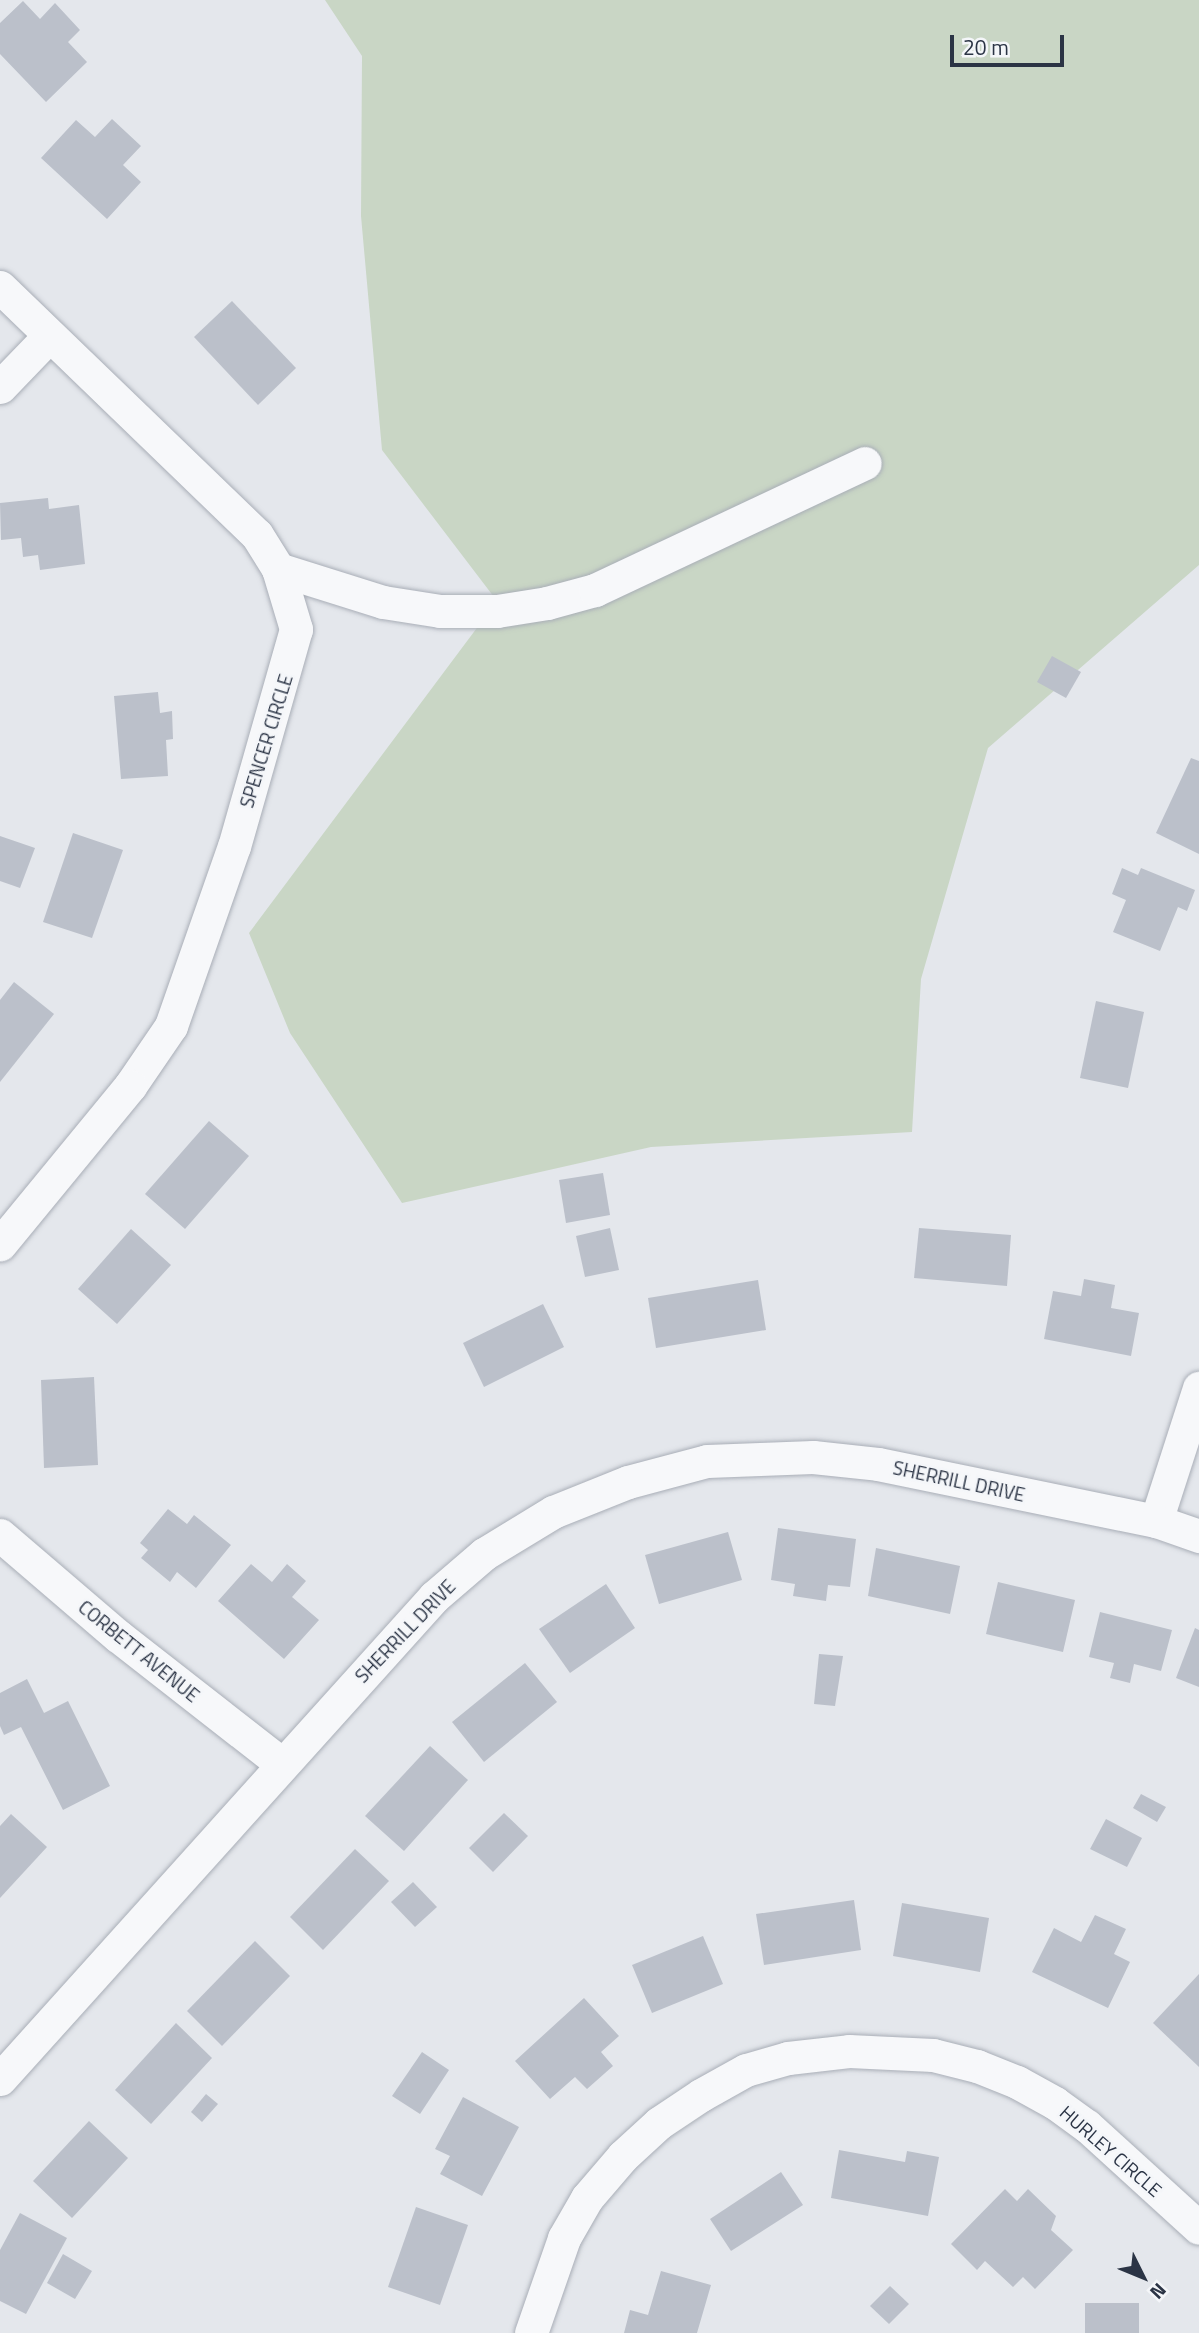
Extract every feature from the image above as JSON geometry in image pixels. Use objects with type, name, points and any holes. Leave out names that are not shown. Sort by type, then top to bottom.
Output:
[{"type":"street","name":"SPENCER CIRCLE","points":[[0,287],[48,337],[257,535],[278,569],[296,629],[292,652],[234,846],[171,1026],[130,1086],[0,1244]]},
{"type":"street","points":[[0,387],[48,337]]},
{"type":"street","points":[[278,569],[383,602],[440,611],[497,611],[547,603],[595,590],[866,463]]},
{"type":"street","points":[[1156,1521],[1199,1388]]},
{"type":"street","name":"SHERRILL DRIVE","points":[[0,2079],[425,1605],[484,1554],[553,1512],[628,1482],[708,1461],[813,1457],[878,1464],[1156,1521],[1199,1536]]},
{"type":"street","name":"CORBETT AVENUE","points":[[0,1535],[118,1636],[282,1764]]},
{"type":"street","name":"HURLEY CIRCLE","points":[[531,2333],[564,2238],[587,2198],[623,2157],[659,2123],[701,2095],[746,2070],[788,2058],[849,2051],[933,2055],[977,2066],[1017,2082],[1055,2103],[1087,2126],[1199,2228]]},
{"type":"green space","points":[[325,0],[1199,0],[1199,565],[988,748],[921,979],[912,1132],[651,1147],[402,1203],[290,1033],[249,933],[497,601],[382,450],[361,216],[362,56]]},
{"type":"building","points":[[23,1],[40,19],[55,3],[80,30],[68,42],[87,62],[46,102],[0,54],[0,23]]},
{"type":"building","points":[[112,119],[141,146],[123,165],[141,182],[107,219],[41,158],[76,120],[95,137]]},
{"type":"building","points":[[232,301],[296,368],[258,405],[194,337]]},
{"type":"building","points":[[48,498],[49,509],[79,505],[85,564],[40,570],[38,555],[23,557],[21,538],[1,540],[0,503]]},
{"type":"building","points":[[1052,656],[1081,672],[1066,698],[1037,682]]},
{"type":"building","points":[[158,692],[160,713],[172,711],[173,739],[166,740],[168,776],[121,779],[114,696]]},
{"type":"building","points":[[1191,758],[1199,761],[1199,854],[1156,833]]},
{"type":"building","points":[[73,833],[123,850],[92,938],[43,922]]},
{"type":"building","points":[[0,836],[35,848],[20,888],[0,881]]},
{"type":"building","points":[[1122,868],[1138,875],[1141,868],[1195,890],[1187,911],[1178,907],[1160,951],[1113,932],[1126,900],[1112,894]]},
{"type":"building","points":[[14,982],[54,1014],[0,1082],[0,1000]]},
{"type":"building","points":[[1096,1001],[1144,1012],[1128,1088],[1080,1078]]},
{"type":"building","points":[[209,1121],[249,1156],[185,1229],[145,1194]]},
{"type":"building","points":[[603,1173],[610,1215],[566,1223],[559,1180]]},
{"type":"building","points":[[610,1228],[619,1270],[585,1277],[576,1236]]},
{"type":"building","points":[[919,1228],[1011,1235],[1007,1286],[914,1278]]},
{"type":"building","points":[[131,1229],[171,1265],[117,1324],[78,1289]]},
{"type":"building","points":[[1084,1279],[1115,1285],[1111,1308],[1139,1313],[1131,1356],[1044,1339],[1053,1291],[1081,1296]]},
{"type":"building","points":[[758,1280],[766,1330],[656,1348],[648,1298]]},
{"type":"building","points":[[543,1304],[564,1347],[484,1387],[463,1343]]},
{"type":"building","points":[[94,1377],[98,1465],[44,1468],[41,1380]]},
{"type":"building","points":[[168,1509],[187,1524],[194,1515],[231,1545],[196,1588],[177,1572],[170,1582],[141,1558],[148,1550],[140,1543]]},
{"type":"building","points":[[778,1528],[856,1539],[850,1587],[828,1585],[826,1601],[793,1596],[795,1584],[771,1580]]},
{"type":"building","points":[[728,1532],[742,1580],[659,1604],[645,1555]]},
{"type":"building","points":[[876,1548],[960,1566],[950,1614],[868,1596]]},
{"type":"building","points":[[251,1564],[272,1582],[287,1564],[306,1581],[292,1597],[319,1620],[284,1659],[218,1601]]},
{"type":"building","points":[[998,1582],[1075,1600],[1063,1652],[986,1634]]},
{"type":"building","points":[[606,1584],[635,1628],[570,1673],[539,1629]]},
{"type":"building","points":[[1100,1612],[1172,1630],[1161,1671],[1134,1664],[1130,1683],[1110,1678],[1114,1663],[1089,1657]]},
{"type":"building","points":[[1195,1628],[1199,1630],[1199,1687],[1176,1678]]},
{"type":"building","points":[[819,1654],[843,1656],[835,1706],[814,1704]]},
{"type":"building","points":[[525,1663],[557,1702],[484,1762],[452,1722]]},
{"type":"building","points":[[27,1679],[44,1713],[68,1701],[110,1786],[63,1810],[21,1727],[4,1735],[0,1726],[0,1693]]},
{"type":"building","points":[[430,1746],[468,1780],[404,1851],[365,1816]]},
{"type":"building","points":[[1141,1794],[1166,1807],[1157,1822],[1133,1808]]},
{"type":"building","points":[[504,1813],[528,1836],[493,1872],[469,1848]]},
{"type":"building","points":[[11,1814],[47,1847],[0,1898],[0,1826]]},
{"type":"building","points":[[1106,1819],[1142,1838],[1127,1867],[1090,1849]]},
{"type":"building","points":[[355,1849],[389,1881],[323,1950],[290,1917]]},
{"type":"building","points":[[413,1882],[437,1907],[415,1927],[391,1902]]},
{"type":"building","points":[[854,1900],[861,1950],[764,1965],[756,1914]]},
{"type":"building","points":[[902,1903],[989,1918],[980,1972],[893,1956]]},
{"type":"building","points":[[1095,1915],[1126,1929],[1114,1954],[1130,1962],[1108,2008],[1032,1972],[1054,1928],[1081,1942]]},
{"type":"building","points":[[703,1936],[723,1984],[652,2013],[632,1965]]},
{"type":"building","points":[[255,1941],[290,1976],[222,2046],[187,2011]]},
{"type":"building","points":[[1199,1974],[1199,2067],[1153,2023]]},
{"type":"building","points":[[584,1998],[619,2036],[601,2052],[613,2066],[587,2089],[575,2077],[550,2099],[515,2061]]},
{"type":"building","points":[[176,2023],[212,2058],[151,2124],[115,2090]]},
{"type":"building","points":[[422,2052],[449,2070],[420,2114],[392,2096]]},
{"type":"building","points":[[206,2094],[218,2104],[202,2122],[191,2112]]},
{"type":"building","points":[[463,2097],[519,2127],[482,2196],[440,2174],[450,2156],[435,2149]]},
{"type":"building","points":[[89,2121],[128,2158],[72,2218],[33,2181]]},
{"type":"building","points":[[839,2150],[905,2162],[907,2151],[939,2157],[928,2216],[831,2198]]},
{"type":"building","points":[[781,2172],[803,2205],[731,2251],[710,2219]]},
{"type":"building","points":[[1005,2189],[1017,2201],[1028,2189],[1056,2216],[1051,2230],[1073,2250],[1035,2289],[1023,2277],[1013,2287],[985,2261],[977,2270],[951,2244]]},
{"type":"building","points":[[416,2207],[468,2225],[440,2305],[388,2287]]},
{"type":"building","points":[[20,2213],[67,2238],[26,2314],[0,2301],[0,2250]]},
{"type":"building","points":[[63,2254],[92,2271],[75,2299],[47,2283]]},
{"type":"building","points":[[661,2271],[711,2285],[697,2333],[624,2333],[630,2310],[648,2315]]},
{"type":"building","points":[[890,2286],[909,2304],[889,2324],[870,2306]]},
{"type":"building","points":[[1085,2303],[1139,2303],[1139,2333],[1085,2333]]}]
